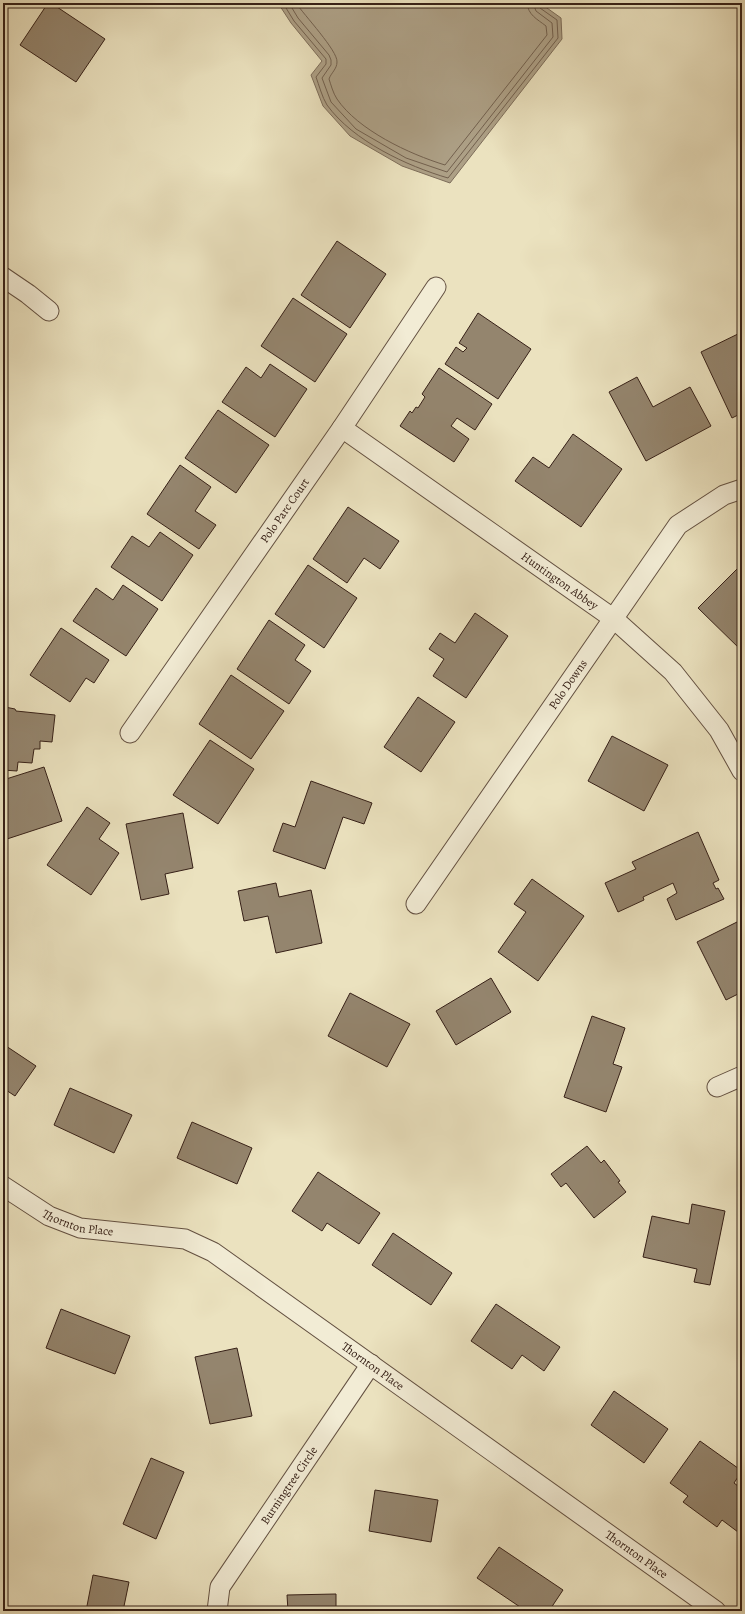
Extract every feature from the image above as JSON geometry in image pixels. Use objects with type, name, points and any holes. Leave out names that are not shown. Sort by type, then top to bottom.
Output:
[{"type":"street","points":[[3,277],[49,311]]},
{"type":"street","name":"Polo Parc Court","points":[[130,733],[342,428],[436,287]]},
{"type":"street","name":"Huntington Abbey","points":[[342,428],[614,619],[672,672],[719,730],[742,771]]},
{"type":"street","name":"Polo Downs","points":[[416,904],[678,525],[724,495],[742,489]]},
{"type":"street","points":[[717,1087],[742,1076]]},
{"type":"street","name":"Thornton Place","points":[[3,1186],[49,1216],[80,1228],[186,1239],[212,1252],[372,1364],[716,1611]]},
{"type":"street","name":"Burningtree Circle","points":[[217,1611],[220,1587],[372,1364]]},
{"type":"water","points":[[278,3],[540,3],[561,18],[562,39],[450,183],[402,166],[350,136],[323,106],[311,75],[322,61],[291,23]]},
{"type":"building","points":[[48,3],[51,3],[105,39],[76,82],[20,45]]},
{"type":"building","points":[[337,241],[386,274],[350,328],[301,295]]},
{"type":"building","points":[[293,298],[347,334],[315,382],[261,346]]},
{"type":"building","points":[[478,313],[531,349],[498,399],[445,364],[456,347],[463,352],[467,348],[459,343]]},
{"type":"building","points":[[742,332],[742,413],[732,418],[701,352]]},
{"type":"building","points":[[270,364],[307,389],[275,437],[222,402],[246,367],[261,378]]},
{"type":"building","points":[[439,368],[492,404],[475,430],[457,418],[451,426],[469,439],[454,462],[400,426],[410,411],[412,413],[416,407],[418,408],[425,397],[422,394]]},
{"type":"building","points":[[637,377],[653,407],[690,387],[711,426],[646,461],[609,392]]},
{"type":"building","points":[[218,410],[269,445],[236,493],[185,458]]},
{"type":"building","points":[[573,434],[622,469],[581,527],[515,481],[533,457],[549,468]]},
{"type":"building","points":[[180,465],[211,487],[195,511],[216,525],[199,549],[147,514]]},
{"type":"building","points":[[348,507],[399,541],[380,569],[364,558],[347,583],[313,559]]},
{"type":"building","points":[[160,532],[193,555],[162,601],[111,567],[132,536],[149,547]]},
{"type":"building","points":[[742,564],[742,651],[698,608]]},
{"type":"building","points":[[308,565],[357,598],[324,648],[275,614]]},
{"type":"building","points":[[123,585],[158,609],[126,656],[73,621],[96,588],[113,600]]},
{"type":"building","points":[[475,613],[508,636],[466,698],[433,676],[444,659],[429,649],[440,633],[455,643]]},
{"type":"building","points":[[269,620],[305,645],[295,660],[311,671],[289,704],[237,669]]},
{"type":"building","points":[[61,628],[109,660],[94,683],[86,678],[70,702],[30,675]]},
{"type":"building","points":[[231,675],[284,711],[251,759],[199,724]]},
{"type":"building","points":[[418,697],[455,722],[421,772],[384,747]]},
{"type":"building","points":[[5,707],[15,709],[16,711],[55,715],[52,742],[40,741],[40,749],[34,749],[32,763],[18,762],[17,771],[3,770],[3,710]]},
{"type":"building","points":[[612,736],[668,765],[644,811],[588,781]]},
{"type":"building","points":[[210,740],[254,769],[218,824],[173,795]]},
{"type":"building","points":[[44,767],[62,821],[7,839],[3,826],[3,780]]},
{"type":"building","points":[[311,781],[372,803],[364,824],[343,817],[325,869],[273,851],[283,823],[295,827]]},
{"type":"building","points":[[87,807],[110,823],[99,839],[119,853],[91,895],[47,865]]},
{"type":"building","points":[[183,813],[193,868],[165,874],[169,894],[141,900],[126,824]]},
{"type":"building","points":[[698,832],[719,880],[713,883],[716,889],[718,888],[724,899],[676,920],[667,899],[677,893],[673,883],[643,897],[644,900],[618,912],[605,883],[636,869],[632,862]]},
{"type":"building","points":[[532,879],[584,916],[538,981],[498,952],[526,912],[514,904]]},
{"type":"building","points":[[276,883],[279,897],[311,890],[322,943],[276,953],[268,916],[244,921],[238,891]]},
{"type":"building","points":[[739,921],[742,926],[742,992],[726,1000],[697,942]]},
{"type":"building","points":[[491,978],[511,1012],[456,1045],[436,1011]]},
{"type":"building","points":[[350,993],[410,1024],[387,1067],[328,1036]]},
{"type":"building","points":[[592,1016],[625,1028],[613,1064],[622,1067],[606,1112],[564,1097]]},
{"type":"building","points":[[3,1044],[36,1066],[15,1096],[3,1088]]},
{"type":"building","points":[[70,1088],[132,1115],[114,1153],[54,1125]]},
{"type":"building","points":[[192,1122],[252,1148],[237,1184],[177,1158]]},
{"type":"building","points":[[587,1146],[601,1163],[604,1160],[620,1181],[618,1182],[626,1192],[594,1218],[566,1183],[561,1187],[551,1174]]},
{"type":"building","points":[[318,1172],[380,1213],[359,1244],[327,1223],[322,1231],[292,1211]]},
{"type":"building","points":[[692,1204],[725,1211],[710,1285],[694,1282],[697,1269],[643,1257],[652,1216],[689,1224]]},
{"type":"building","points":[[393,1233],[452,1273],[431,1305],[372,1265]]},
{"type":"building","points":[[496,1304],[560,1347],[544,1371],[522,1355],[512,1369],[471,1341]]},
{"type":"building","points":[[61,1309],[130,1336],[115,1374],[46,1348]]},
{"type":"building","points":[[237,1348],[252,1416],[210,1424],[195,1357]]},
{"type":"building","points":[[614,1391],[668,1429],[644,1463],[591,1425]]},
{"type":"building","points":[[700,1441],[742,1471],[734,1483],[742,1489],[742,1530],[740,1529],[738,1532],[722,1520],[717,1527],[683,1502],[688,1496],[670,1483]]},
{"type":"building","points":[[151,1458],[184,1472],[156,1539],[123,1524]]},
{"type":"building","points":[[375,1490],[438,1500],[431,1542],[369,1531]]},
{"type":"building","points":[[499,1547],[563,1590],[549,1611],[526,1611],[477,1578]]},
{"type":"building","points":[[93,1575],[129,1582],[123,1611],[86,1611]]},
{"type":"building","points":[[336,1594],[336,1611],[288,1611],[287,1595]]}]
